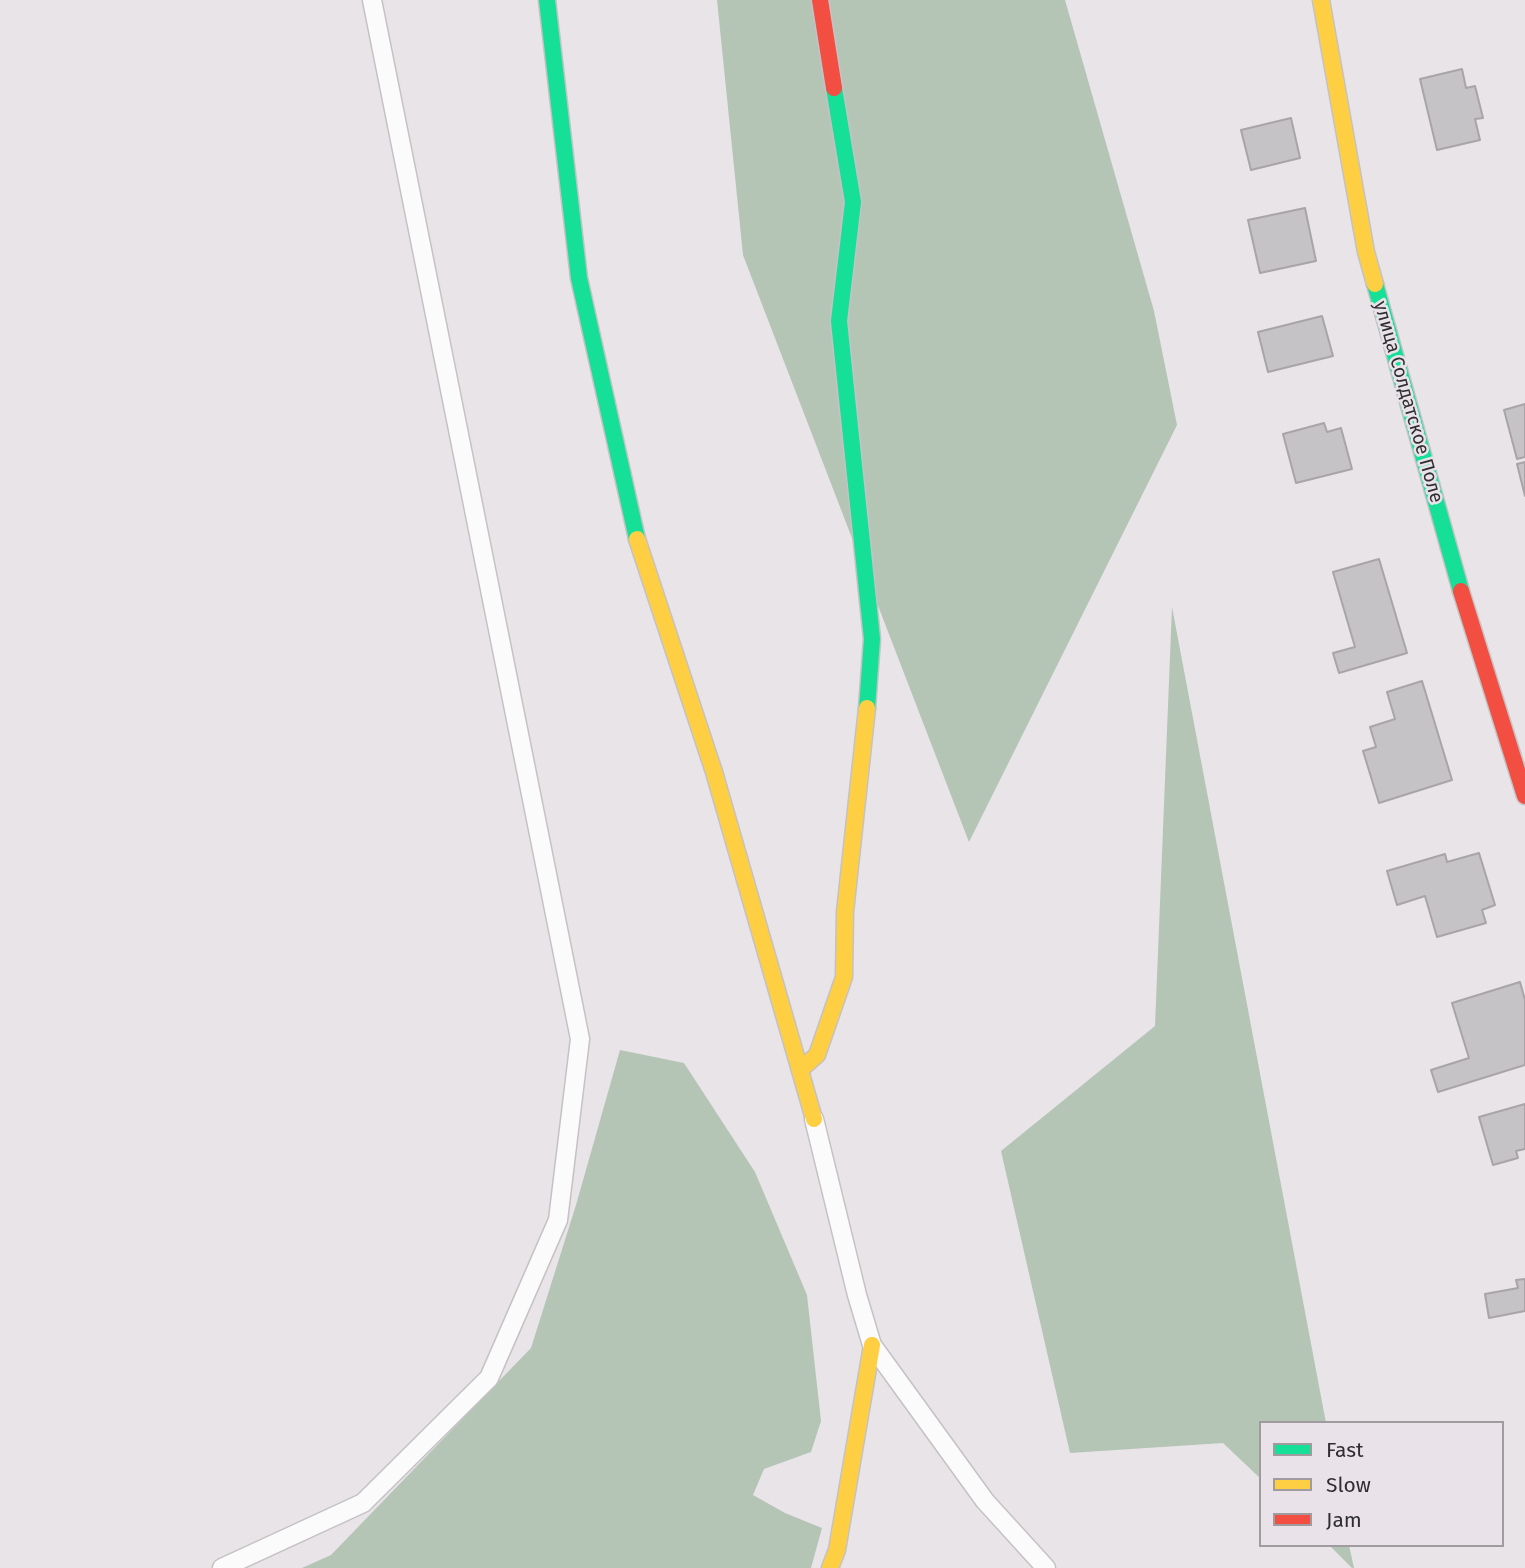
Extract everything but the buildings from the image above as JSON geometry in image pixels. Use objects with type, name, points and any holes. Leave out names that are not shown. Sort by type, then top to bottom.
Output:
[{"type":"street","points":[[547,0],[579,278],[638,545],[714,772],[814,1119]]},
{"type":"street","points":[[800,1070],[817,1055],[844,977],[845,912],[863,760],[872,639],[839,321],[853,202],[820,0]]},
{"type":"street","name":"улица Солдатское Поле","points":[[1321,0],[1366,252],[1468,616],[1525,796]]},
{"type":"street","points":[[830,1568],[837,1550],[872,1345]]},
{"type":"lane","points":[[222,1568],[363,1503],[489,1378],[558,1220],[580,1039],[372,0]]},
{"type":"lane","points":[[814,1119],[857,1295],[872,1345],[985,1501],[1046,1568]]},
{"type":"green space","points":[[717,0],[1065,0],[1154,311],[1177,425],[969,842],[743,255]]},
{"type":"green space","points":[[1172,607],[1326,1421],[1259,1421],[1259,1477],[1223,1443],[1070,1453],[1001,1151],[1155,1026]]},
{"type":"green space","points":[[620,1050],[684,1063],[755,1172],[807,1295],[821,1421],[811,1452],[764,1469],[753,1495],[785,1513],[822,1528],[811,1568],[302,1568],[331,1555],[531,1348],[576,1205]]},
{"type":"green space","points":[[1331,1547],[1349,1547],[1352,1568]]},
{"type":"traffic: fast","points":[[547,0],[579,278],[637,539]]},
{"type":"traffic: fast","points":[[834,88],[853,202],[839,321],[872,639],[867,708]]},
{"type":"traffic: fast","points":[[1375,284],[1461,591]]},
{"type":"traffic: slow","points":[[1321,0],[1366,252],[1375,284]]},
{"type":"traffic: slow","points":[[637,539],[714,772],[814,1119]]},
{"type":"traffic: slow","points":[[800,1070],[817,1055],[844,977],[845,912],[867,708]]},
{"type":"traffic: slow","points":[[830,1568],[837,1550],[872,1345]]},
{"type":"traffic: jam","points":[[820,0],[834,88]]},
{"type":"traffic: jam","points":[[1461,591],[1525,796]]}]
